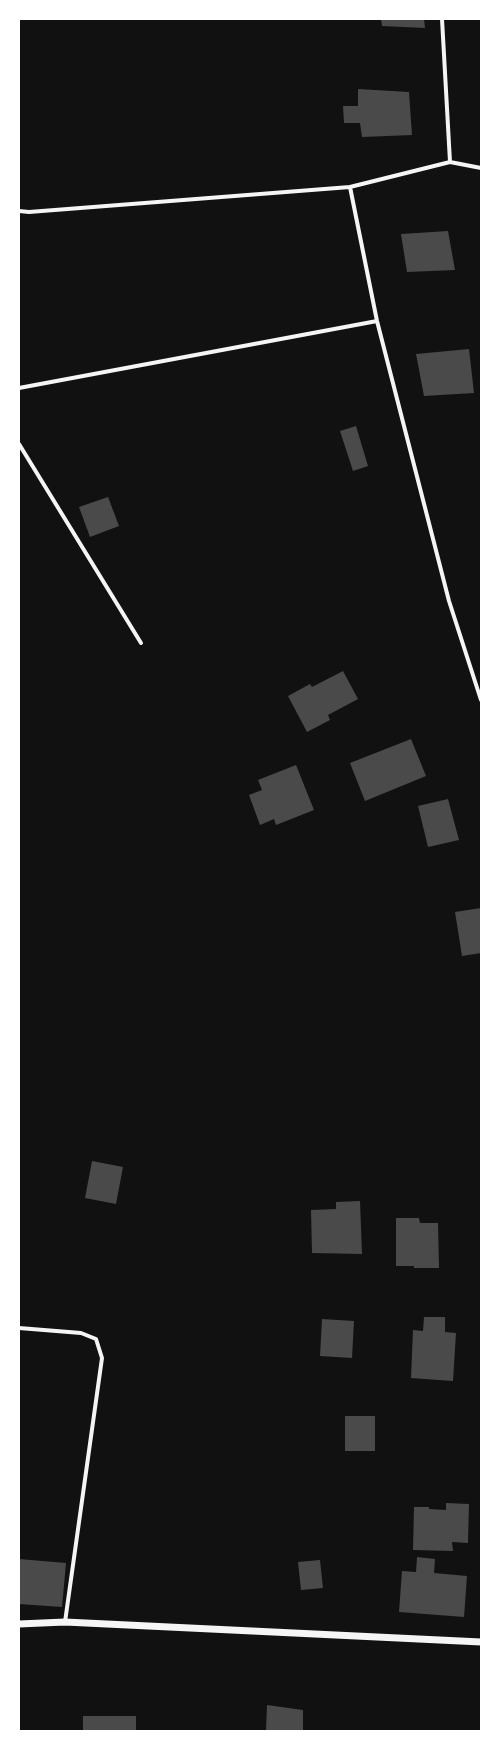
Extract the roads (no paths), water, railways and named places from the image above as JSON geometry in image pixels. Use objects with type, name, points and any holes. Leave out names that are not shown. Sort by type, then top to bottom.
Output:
[{"type":"street","points":[[442,19],[450,162]]},
{"type":"street","points":[[19,211],[29,212],[350,187],[450,162],[481,168]]},
{"type":"street","points":[[350,187],[377,321],[450,601],[481,700]]},
{"type":"street","points":[[19,388],[377,321]]},
{"type":"street","points":[[19,444],[142,643]]},
{"type":"street","points":[[19,1328],[81,1333],[96,1340],[102,1358],[65,1622]]},
{"type":"street","points":[[19,1624],[65,1622],[481,1642]]}]
